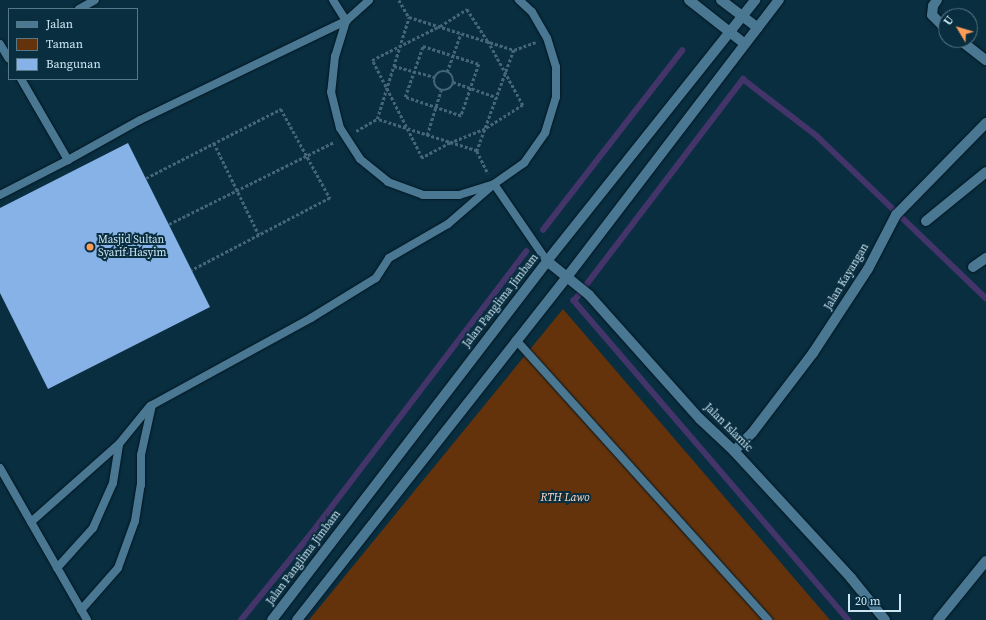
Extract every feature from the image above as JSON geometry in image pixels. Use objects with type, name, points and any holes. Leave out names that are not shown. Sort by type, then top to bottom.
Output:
[{"type":"street","points":[[689,0],[745,44]]},
{"type":"street","points":[[721,0],[758,28]]},
{"type":"street","name":"Jalan Panglima Jimbam","points":[[272,620],[547,261],[755,0]]},
{"type":"street","points":[[296,620],[567,277],[779,0]]},
{"type":"street","points":[[937,0],[933,6],[932,15],[938,21]]},
{"type":"street","points":[[970,48],[986,60]]},
{"type":"street","name":"Jalan Kayangan","points":[[734,451],[752,433],[813,353],[868,270],[896,215],[906,203],[986,123]]},
{"type":"street","points":[[926,221],[986,172]]},
{"type":"street","points":[[973,267],[986,258]]},
{"type":"street","name":"Jalan Islamic","points":[[547,261],[589,295],[700,419],[734,451],[851,578],[884,620]]},
{"type":"street","points":[[938,620],[986,561]]},
{"type":"lane","points":[[81,8],[95,0]]},
{"type":"lane","points":[[333,0],[346,21],[335,56],[332,92],[340,128],[360,159],[388,182],[422,195],[459,195],[494,184]]},
{"type":"lane","points":[[0,195],[68,160],[140,120],[346,21],[369,0]]},
{"type":"lane","points":[[31,522],[119,444],[152,405],[311,318],[376,278],[389,258],[448,224],[494,184],[524,163],[545,133],[556,97],[556,67],[547,38],[532,12],[519,0]]},
{"type":"lane","points":[[0,44],[8,57]]},
{"type":"lane","points":[[22,80],[68,160]]},
{"type":"lane","points":[[494,184],[547,261]]},
{"type":"lane","points":[[516,340],[768,620]]},
{"type":"lane","points":[[81,610],[118,568],[135,521],[141,486],[141,455],[152,405]]},
{"type":"lane","points":[[57,568],[93,528],[113,483],[119,444]]},
{"type":"lane","points":[[0,468],[87,620]]},
{"type":"path","points":[[399,0],[409,17],[514,50],[547,38]]},
{"type":"path","points":[[467,9],[488,41],[523,105],[485,129],[450,142],[422,158],[372,60],[440,26],[467,9]]},
{"type":"path","points":[[169,224],[346,137],[377,119],[409,17]]},
{"type":"path","points":[[447,72],[461,33]]},
{"type":"path","points":[[423,46],[453,56],[479,64],[461,116],[406,97],[423,46]]},
{"type":"path","points":[[477,151],[514,50]]},
{"type":"path","points":[[394,66],[435,77]]},
{"type":"path","points":[[447,72],[452,75],[453,82],[448,90],[441,90],[436,87],[435,77],[438,73],[447,72]]},
{"type":"path","points":[[453,82],[470,90],[496,97]]},
{"type":"path","points":[[427,135],[437,108],[441,90]]},
{"type":"path","points":[[146,178],[281,109],[330,198],[192,270]]},
{"type":"path","points":[[377,119],[477,151],[494,184]]},
{"type":"path","points":[[214,143],[259,235]]},
{"type":"green space","name":"RTH Lawo","points":[[563,309],[830,620],[309,620]]},
{"type":"building","name":"Masjid Sultan Syarif Hasyim","points":[[128,143],[210,307],[48,389],[0,293],[0,208]]},
{"type":"waterway","points":[[543,230],[682,51]]},
{"type":"waterway","points":[[848,620],[574,301],[743,79],[817,136],[986,298]]},
{"type":"waterway","points":[[241,620],[311,534],[526,252]]},
{"type":"place","name":"Masjid Sultan Syarif Hasyim","points":[[90,247]]}]
